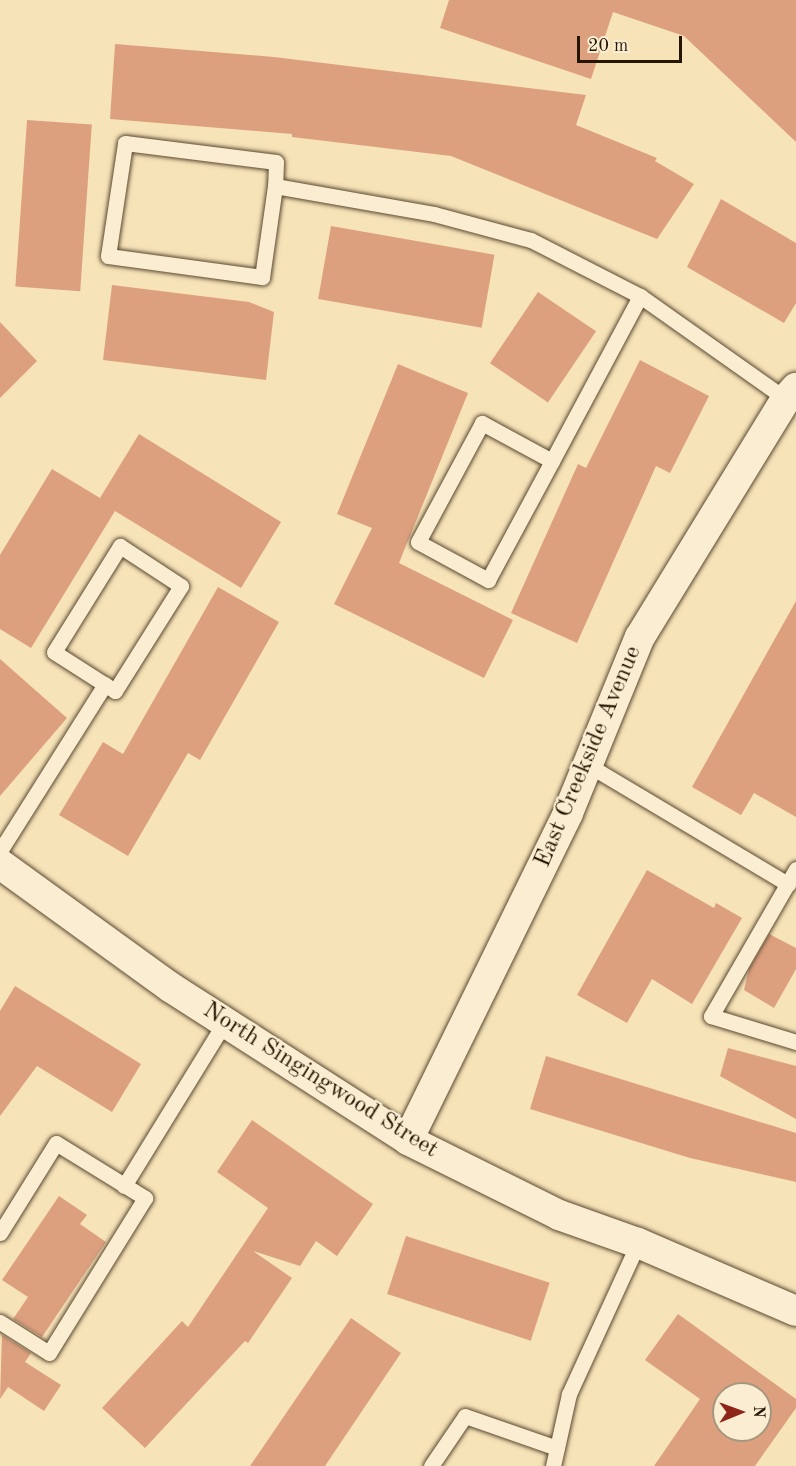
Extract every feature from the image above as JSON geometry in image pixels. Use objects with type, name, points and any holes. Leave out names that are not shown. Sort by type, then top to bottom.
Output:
[{"type":"street","name":"East Creekside Avenue","points":[[408,1140],[568,813],[640,637],[791,393]]},
{"type":"street","name":"North Singingwood Street","points":[[0,864],[225,1022],[408,1140],[559,1215],[638,1243],[796,1311]]},
{"type":"lane","points":[[125,142],[276,162],[275,186],[262,277],[108,256],[125,142]]},
{"type":"lane","points":[[275,186],[434,214],[531,240],[640,296],[791,393]]},
{"type":"lane","points":[[552,461],[482,423],[418,542],[488,580],[552,461],[640,296]]},
{"type":"lane","points":[[120,546],[181,586],[115,691],[105,684],[54,652],[120,546]]},
{"type":"lane","points":[[0,851],[105,684]]},
{"type":"lane","points":[[588,765],[788,884]]},
{"type":"lane","points":[[796,869],[711,1016],[796,1042]]},
{"type":"lane","points":[[124,1186],[225,1022]]},
{"type":"lane","points":[[0,1233],[56,1143],[145,1198],[50,1353],[0,1322]]},
{"type":"lane","points":[[553,1466],[569,1394],[638,1243]]},
{"type":"lane","points":[[430,1466],[465,1416],[557,1448]]},
{"type":"building","points":[[449,0],[796,0],[796,142],[684,36],[613,12],[591,79],[440,28]]},
{"type":"building","points":[[115,44],[274,57],[586,95],[576,125],[657,158],[655,161],[694,184],[657,239],[451,156],[292,137],[292,134],[110,119]]},
{"type":"building","points":[[27,120],[92,125],[80,291],[15,287]]},
{"type":"building","points":[[721,199],[796,243],[796,303],[784,323],[687,267]]},
{"type":"building","points":[[331,226],[494,255],[482,328],[318,299]]},
{"type":"building","points":[[112,285],[249,302],[274,312],[266,380],[103,360]]},
{"type":"building","points":[[538,292],[596,331],[548,402],[490,363]]},
{"type":"building","points":[[0,322],[37,361],[0,398]]},
{"type":"building","points":[[640,360],[709,396],[670,473],[656,466],[577,643],[511,613],[578,464],[586,468]]},
{"type":"building","points":[[398,364],[468,393],[399,563],[513,620],[484,678],[334,604],[372,528],[337,514]]},
{"type":"building","points":[[139,434],[281,522],[241,588],[115,511],[31,648],[0,629],[0,555],[52,469],[100,498]]},
{"type":"building","points":[[218,587],[279,622],[200,760],[188,753],[128,856],[59,815],[103,742],[123,754]]},
{"type":"building","points":[[796,601],[796,817],[754,793],[741,815],[692,787]]},
{"type":"building","points":[[0,659],[67,718],[0,796]]},
{"type":"building","points":[[647,870],[714,908],[716,903],[742,918],[692,1004],[652,979],[627,1023],[577,995]]},
{"type":"building","points":[[769,934],[796,948],[796,969],[774,1008],[744,990],[749,969]]},
{"type":"building","points":[[15,986],[141,1064],[112,1112],[37,1066],[0,1116],[0,1011]]},
{"type":"building","points":[[728,1048],[796,1066],[796,1119],[720,1076]]},
{"type":"building","points":[[546,1056],[796,1133],[796,1182],[690,1158],[530,1109]]},
{"type":"building","points":[[252,1120],[373,1204],[337,1256],[316,1241],[300,1266],[253,1251],[292,1278],[248,1343],[245,1341],[145,1448],[102,1408],[182,1321],[188,1327],[268,1208],[217,1172]]},
{"type":"building","points":[[59,1196],[87,1215],[80,1224],[106,1242],[42,1337],[13,1319],[28,1297],[2,1280]]},
{"type":"building","points":[[406,1236],[550,1283],[531,1341],[387,1294]]},
{"type":"building","points":[[678,1314],[796,1399],[796,1408],[772,1442],[772,1382],[712,1382],[712,1442],[772,1442],[755,1466],[654,1466],[700,1399],[645,1360]]},
{"type":"building","points":[[351,1318],[401,1353],[325,1466],[250,1466]]},
{"type":"building","points":[[2,1335],[31,1353],[25,1362],[61,1385],[44,1411],[8,1387],[0,1399]]}]
